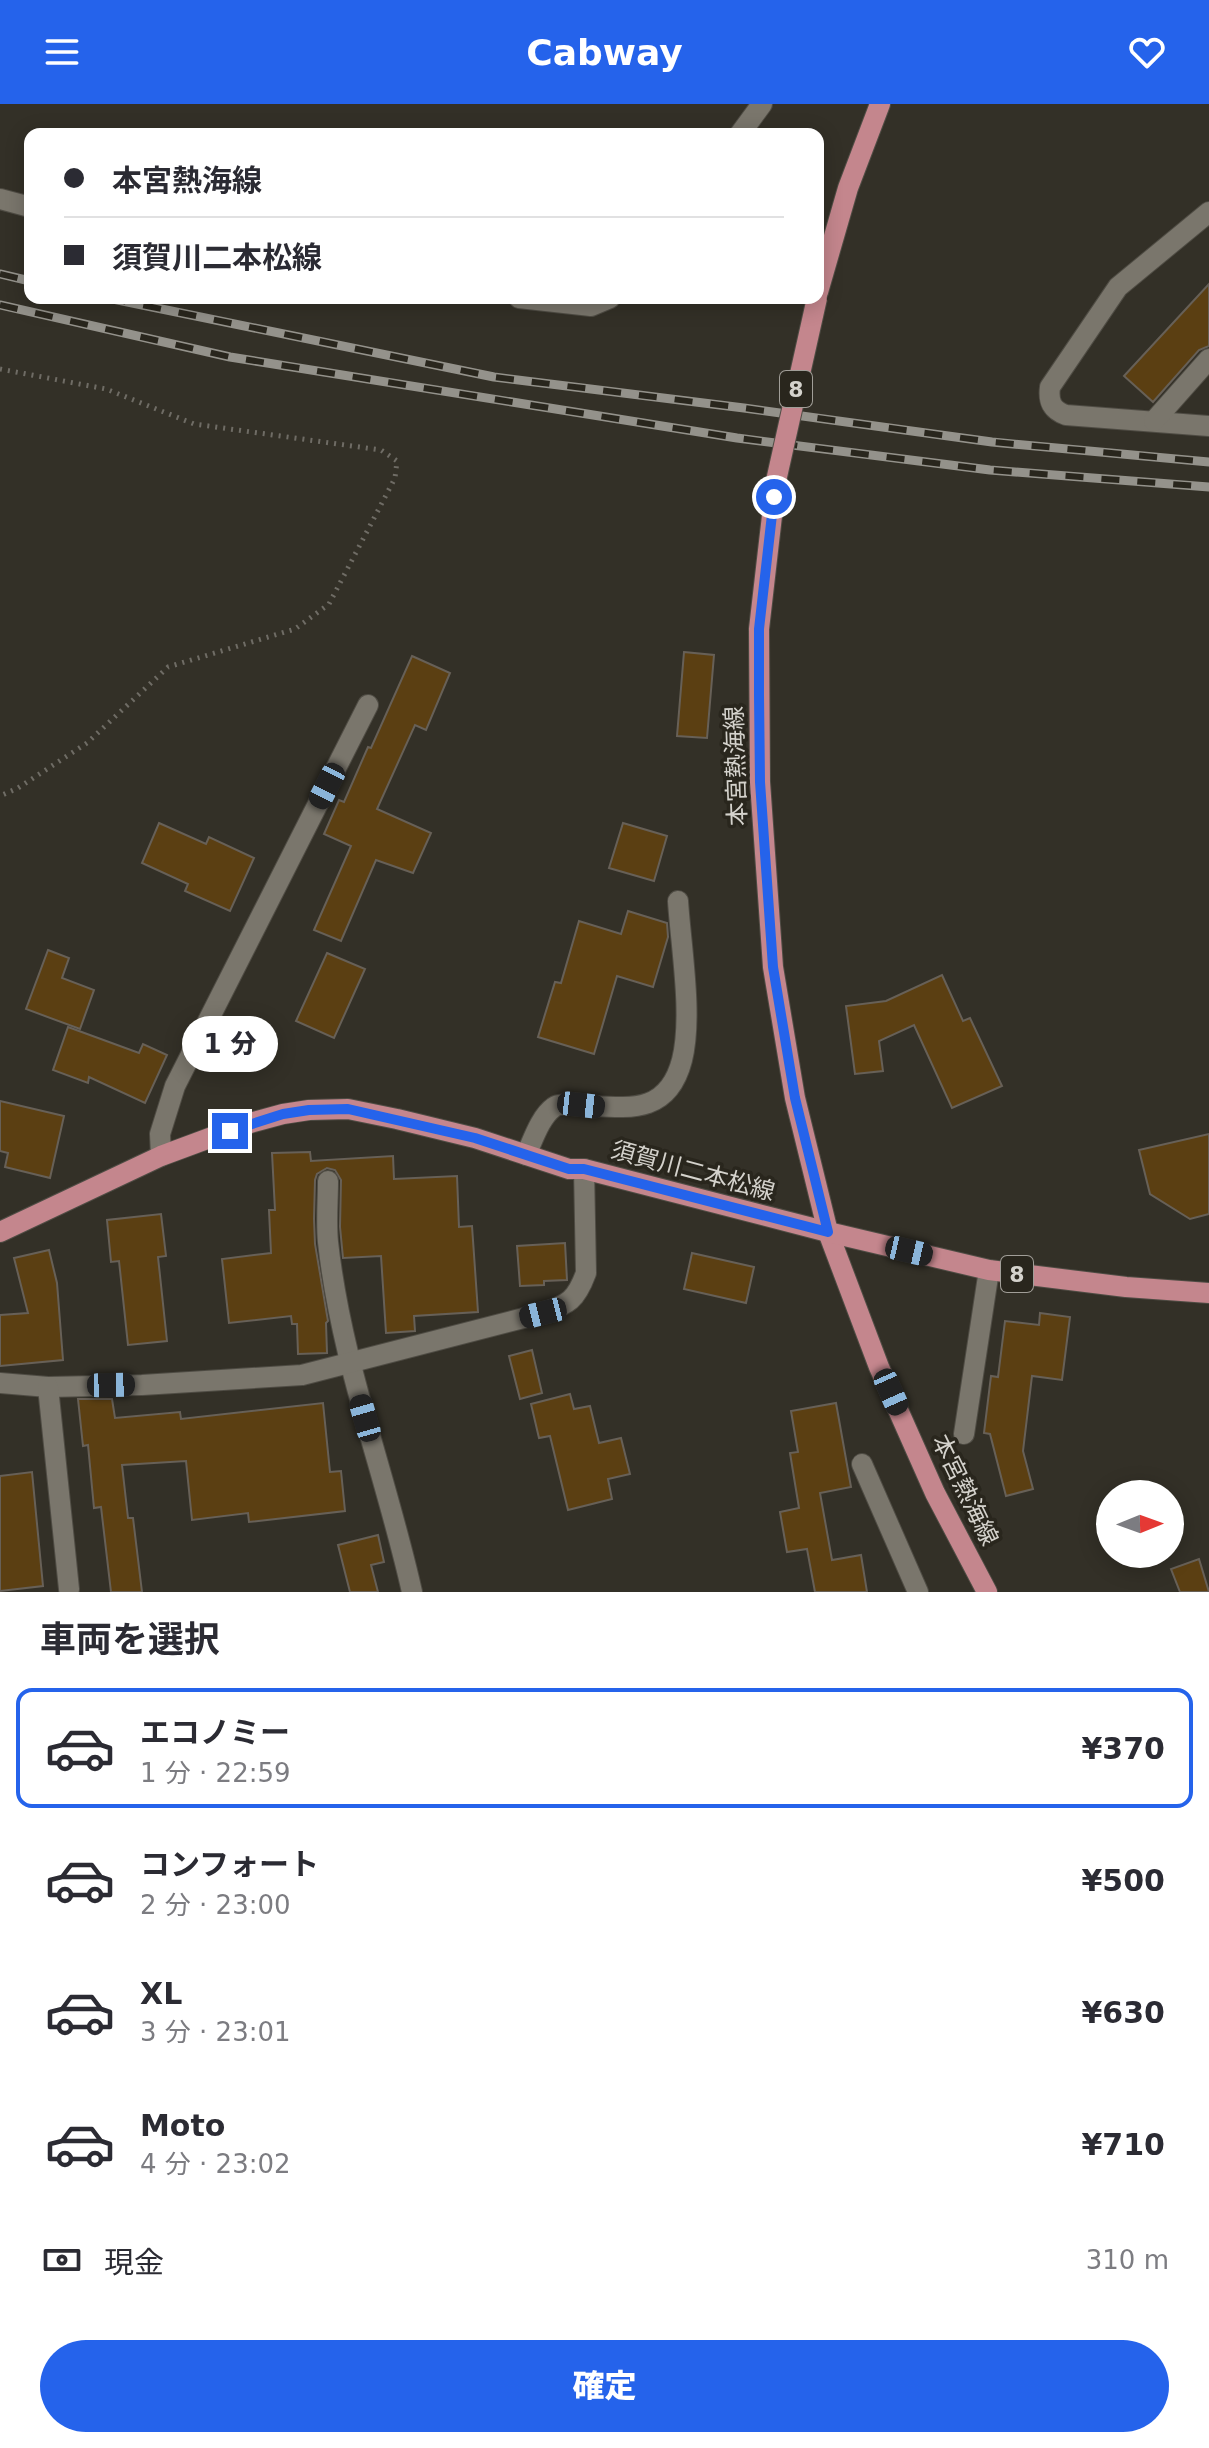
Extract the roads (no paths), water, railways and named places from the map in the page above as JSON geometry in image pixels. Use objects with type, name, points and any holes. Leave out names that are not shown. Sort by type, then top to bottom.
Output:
[{"type":"main road","name":"本宮熱海線","points":[[824,269],[848,188],[880,104]]},
{"type":"main road","name":"本宮熱海線","points":[[815,304],[776,481],[759,629],[760,782],[773,967],[795,1098],[828,1232],[879,1367],[935,1493],[987,1592]]},
{"type":"main road","name":"須賀川二本松線","points":[[0,1232],[161,1156],[283,1114],[348,1109],[475,1138],[569,1169],[584,1169],[828,1232]]},
{"type":"main road","name":"8","points":[[828,1232],[989,1270],[1126,1287],[1209,1293]]},
{"type":"street","points":[[744,128],[762,104]]},
{"type":"street","points":[[0,199],[24,205]]},
{"type":"street","points":[[1209,212],[1118,287],[1050,387],[1051,405],[1063,414],[1209,426]]},
{"type":"street","points":[[573,304],[596,304]]},
{"type":"street","points":[[1154,421],[1209,359]]},
{"type":"street","points":[[161,1156],[160,1134],[175,1086],[368,705]]},
{"type":"street","points":[[526,1155],[539,1127],[554,1108],[563,1105],[617,1109],[644,1105],[659,1099],[672,1083],[682,1060],[686,1019],[678,901]]},
{"type":"street","points":[[0,1383],[48,1387],[224,1382],[302,1375],[350,1365],[568,1304],[580,1289],[586,1273],[584,1169]]},
{"type":"street","points":[[328,1181],[328,1241],[350,1365],[397,1524],[412,1592]]},
{"type":"street","points":[[964,1434],[989,1270]]},
{"type":"street","points":[[48,1387],[69,1589]]},
{"type":"street","points":[[862,1464],[918,1592]]},
{"type":"railway","points":[[0,274],[24,280]]},
{"type":"railway","points":[[137,304],[494,377],[992,442],[1209,462]]},
{"type":"railway","points":[[0,305],[230,357],[737,438],[990,470],[1209,487]]}]
